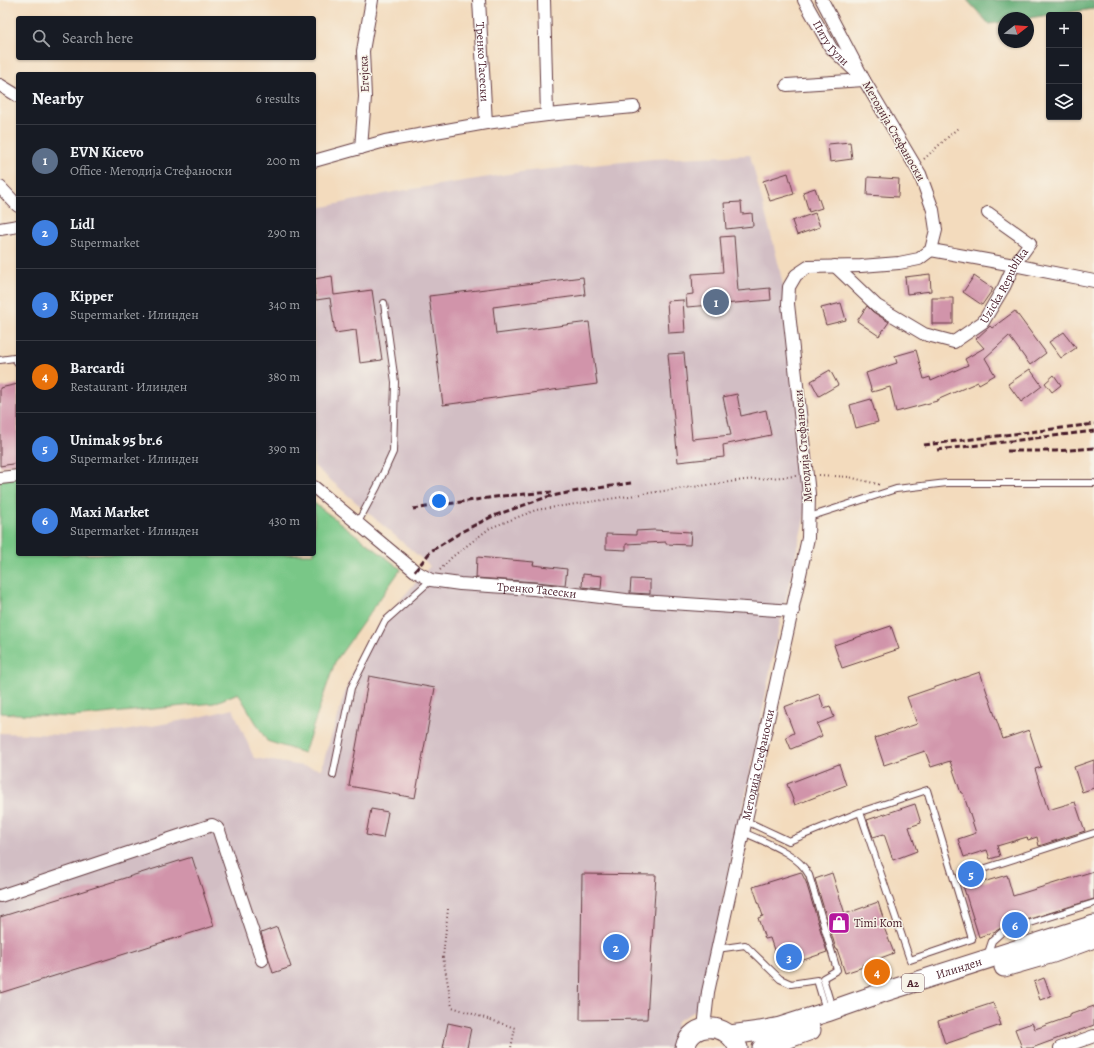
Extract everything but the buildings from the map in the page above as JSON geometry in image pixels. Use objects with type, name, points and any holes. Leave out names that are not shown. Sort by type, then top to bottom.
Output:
[{"type":"main road","name":"Илинден","points":[[704,1028],[723,1030],[734,1042],[773,1028],[830,1011],[1094,925]]},
{"type":"main road","name":"Илинден","points":[[762,1048],[888,1004],[1094,938]]},
{"type":"main road","points":[[685,1048],[690,1037],[704,1028]]},
{"type":"street","name":"Егејска","points":[[361,148],[365,97],[363,51],[372,0]]},
{"type":"street","name":"Тренко Тасески","points":[[479,0],[486,123]]},
{"type":"street","points":[[544,0],[547,115]]},
{"type":"street","name":"Питу Гули","points":[[804,0],[831,48],[864,80]]},
{"type":"street","name":"Методија Стефаноски","points":[[704,1028],[708,992],[717,949],[808,538],[809,494],[788,304],[789,287],[796,274],[808,267],[861,266],[899,263],[919,259],[930,250],[936,230],[928,194],[920,174],[864,80],[822,0]]},
{"type":"street","points":[[787,85],[864,80]]},
{"type":"street","points":[[0,85],[16,95]]},
{"type":"street","points":[[316,160],[385,141],[486,123],[547,115],[634,107]]},
{"type":"street","points":[[0,187],[16,204]]},
{"type":"street","name":"Uzicka Republika","points":[[835,266],[877,306],[924,334],[954,342],[983,322],[1004,288],[1014,265],[1030,243],[988,213]]},
{"type":"street","points":[[0,229],[16,226]]},
{"type":"street","points":[[930,250],[1094,281]]},
{"type":"street","points":[[0,478],[16,476]]},
{"type":"street","name":"Тренко Тасески","points":[[316,489],[415,572],[431,580],[460,584],[534,589],[626,600],[793,611]]},
{"type":"street","points":[[0,896],[212,826],[218,828],[262,960]]},
{"type":"street","points":[[1060,1048],[1094,1036]]},
{"type":"lane","points":[[357,524],[377,488],[393,452],[395,382],[384,303]]},
{"type":"lane","points":[[0,360],[14,358],[16,360]]},
{"type":"lane","points":[[809,517],[896,489],[948,483],[1094,483]]},
{"type":"lane","points":[[333,775],[351,688],[385,620],[431,580]]},
{"type":"lane","points":[[744,827],[789,841],[860,812],[927,790],[972,939],[910,960],[860,812]]},
{"type":"lane","points":[[717,949],[745,945],[780,979],[791,984],[820,979],[837,970],[809,875],[805,867],[785,852],[744,827]]},
{"type":"lane","points":[[986,868],[1094,833]]},
{"type":"lane","points":[[785,852],[789,841]]},
{"type":"lane","points":[[986,959],[992,941],[1002,932],[1094,903]]},
{"type":"lane","points":[[820,979],[830,1011]]},
{"type":"path","points":[[916,166],[959,127]]},
{"type":"path","points":[[431,580],[452,557],[490,528],[536,510],[649,492],[807,474],[849,477],[896,489]]},
{"type":"path","points":[[448,909],[443,957],[452,1007],[515,1028],[511,1048]]},
{"type":"shaded area","points":[[750,155],[784,290],[806,462],[805,515],[775,645],[750,776],[699,1009],[677,1021],[674,1048],[0,1048],[0,733],[65,735],[125,731],[195,718],[233,709],[254,758],[321,769],[349,680],[365,648],[383,620],[430,566],[316,468],[316,209],[394,192],[521,172],[653,159]]},
{"type":"green space","points":[[967,0],[1094,0],[1094,9],[1072,12],[1046,12],[1046,16],[1034,17],[1034,12],[998,12],[998,23],[989,24]]},
{"type":"green space","points":[[16,475],[16,556],[316,556],[316,505],[401,569],[335,662],[304,753],[267,741],[238,693],[214,703],[72,717],[0,713],[0,478]]},
{"type":"railway","points":[[924,445],[1094,424]]},
{"type":"railway","points":[[937,450],[1094,431]]},
{"type":"railway","points":[[1007,451],[1056,451],[1094,448]]},
{"type":"railway","points":[[415,571],[431,551],[463,531],[493,516],[547,497],[631,483]]},
{"type":"railway","points":[[413,509],[502,496],[552,492]]},
{"type":"place","name":"EVN Kicevo","points":[[716,302]]},
{"type":"place","name":"Unimak 95 br.6","points":[[971,874]]},
{"type":"place","name":"Timi Kom","points":[[839,923]]},
{"type":"place","name":"Maxi Market","points":[[1015,925]]},
{"type":"place","name":"Lidl","points":[[616,947]]},
{"type":"place","name":"Kipper","points":[[789,957]]},
{"type":"place","name":"Barcardi","points":[[877,972]]}]
